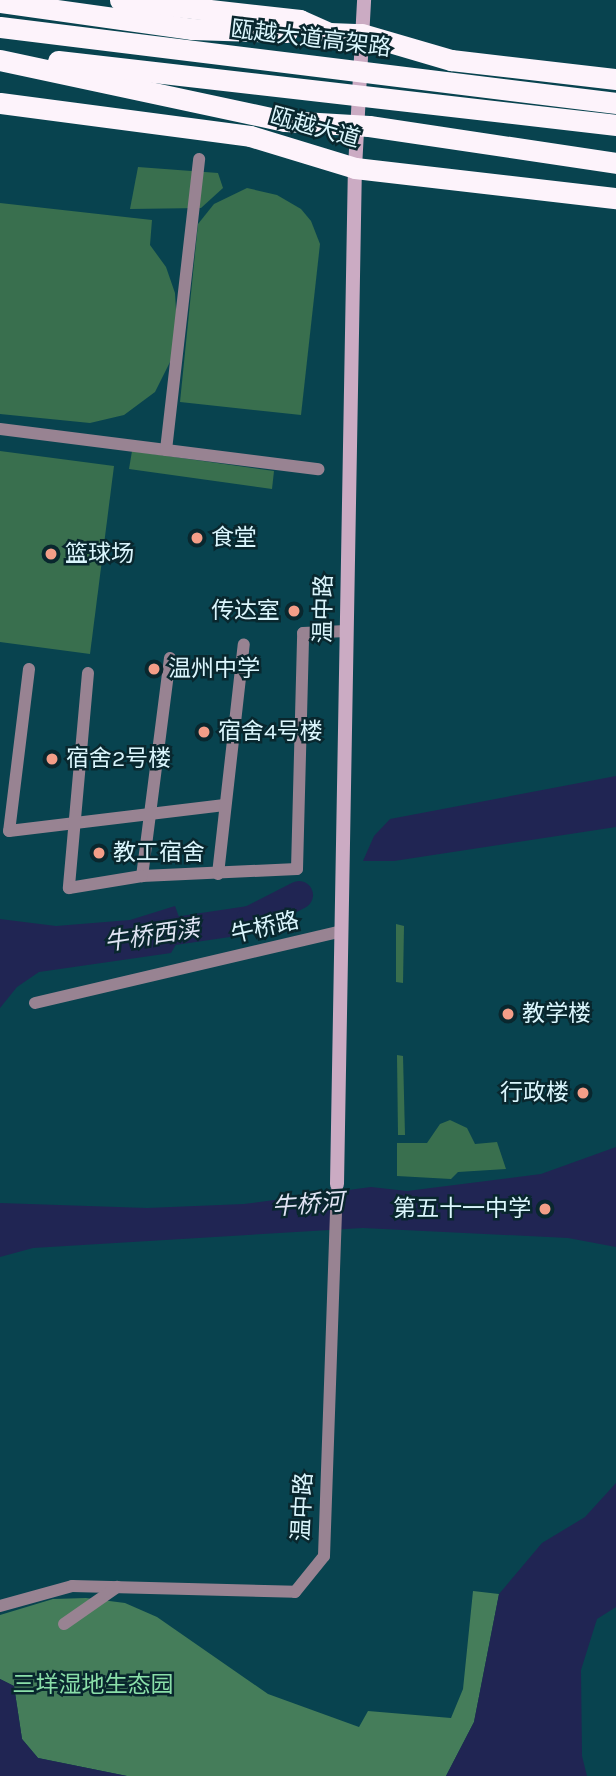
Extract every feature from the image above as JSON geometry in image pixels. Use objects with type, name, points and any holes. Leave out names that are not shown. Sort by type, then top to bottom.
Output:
[{"type":"highway","points":[[120,0],[300,20],[329,33]]},
{"type":"highway","points":[[0,2],[192,29],[362,34],[452,60],[616,79]]},
{"type":"highway","name":"瓯越大道高架路","points":[[0,27],[616,103]]},
{"type":"highway","points":[[0,54],[616,125]]},
{"type":"highway","points":[[0,60],[285,121],[369,126],[616,163]]},
{"type":"highway","name":"瓯越大道","points":[[0,103],[250,136],[355,168],[616,198]]},
{"type":"street","name":"温中路","points":[[0,1606],[51,1589],[117,1587],[295,1592],[324,1556],[338,1242],[355,168],[364,0]]},
{"type":"street","points":[[166,450],[199,159]]},
{"type":"street","points":[[0,429],[318,469]]},
{"type":"street","points":[[88,673],[69,888],[142,876],[297,869],[303,633],[346,631]]},
{"type":"street","points":[[218,874],[244,644]]},
{"type":"street","points":[[142,876],[170,658]]},
{"type":"street","points":[[29,668],[9,831],[224,805]]},
{"type":"street","name":"牛桥路","points":[[36,1003],[341,931]]},
{"type":"street","points":[[64,1624],[117,1587]]},
{"type":"green space","points":[[138,167],[218,173],[223,188],[201,208],[130,209]]},
{"type":"green space","points":[[247,188],[277,195],[301,209],[311,221],[320,244],[301,415],[180,402],[198,224],[214,204]]},
{"type":"green space","points":[[0,203],[152,220],[150,245],[166,267],[175,293],[177,326],[171,360],[155,392],[124,415],[90,423],[0,414]]},
{"type":"green space","name":"篮球场","points":[[0,451],[114,466],[90,654],[0,642]]},
{"type":"green space","points":[[132,451],[274,471],[272,489],[129,469]]},
{"type":"green space","points":[[396,924],[404,926],[403,983],[396,982]]},
{"type":"green space","points":[[397,1055],[403,1056],[405,1135],[398,1135]]},
{"type":"green space","points":[[450,1120],[467,1128],[475,1144],[497,1142],[506,1169],[458,1172],[451,1179],[397,1176],[397,1143],[427,1143],[440,1124]]},
{"type":"green space","name":"三垟湿地生态园","points":[[473,1591],[499,1594],[474,1722],[446,1776],[127,1776],[38,1758],[22,1739],[14,1686],[0,1679],[0,1615],[53,1599],[86,1598],[125,1603],[157,1617],[268,1694],[359,1727],[368,1711],[451,1718],[463,1689]]},
{"type":"water","points":[[616,776],[616,827],[394,861],[363,861],[374,836],[390,819]]},
{"type":"water","points":[[175,906],[184,931],[171,953],[39,972],[17,987],[0,1008],[0,919],[56,926],[130,920]]},
{"type":"water","name":"牛桥河","points":[[616,1147],[616,1247],[568,1238],[363,1228],[33,1248],[0,1257],[0,1203],[147,1208],[244,1204],[371,1187],[407,1191],[541,1174]]},
{"type":"water","points":[[616,1483],[616,1607],[597,1619],[581,1670],[582,1756],[587,1776],[446,1776],[474,1722],[499,1594],[542,1543],[585,1517]]},
{"type":"water","points":[[0,1679],[14,1686],[22,1739],[38,1758],[127,1776],[0,1776]]},
{"type":"waterway","name":"牛桥西渎","points":[[148,935],[250,920],[299,895]]},
{"type":"place","name":"食堂","points":[[197,538]]},
{"type":"place","name":"篮球场","points":[[51,554]]},
{"type":"place","name":"传达室","points":[[294,611]]},
{"type":"place","name":"温州中学","points":[[154,669]]},
{"type":"place","name":"宿舍4号楼","points":[[204,732]]},
{"type":"place","name":"宿舍2号楼","points":[[52,759]]},
{"type":"place","name":"教工宿舍","points":[[99,853]]},
{"type":"place","name":"教学楼","points":[[508,1014]]},
{"type":"place","name":"行政楼","points":[[583,1093]]},
{"type":"place","name":"第五十一中学","points":[[545,1209]]}]
